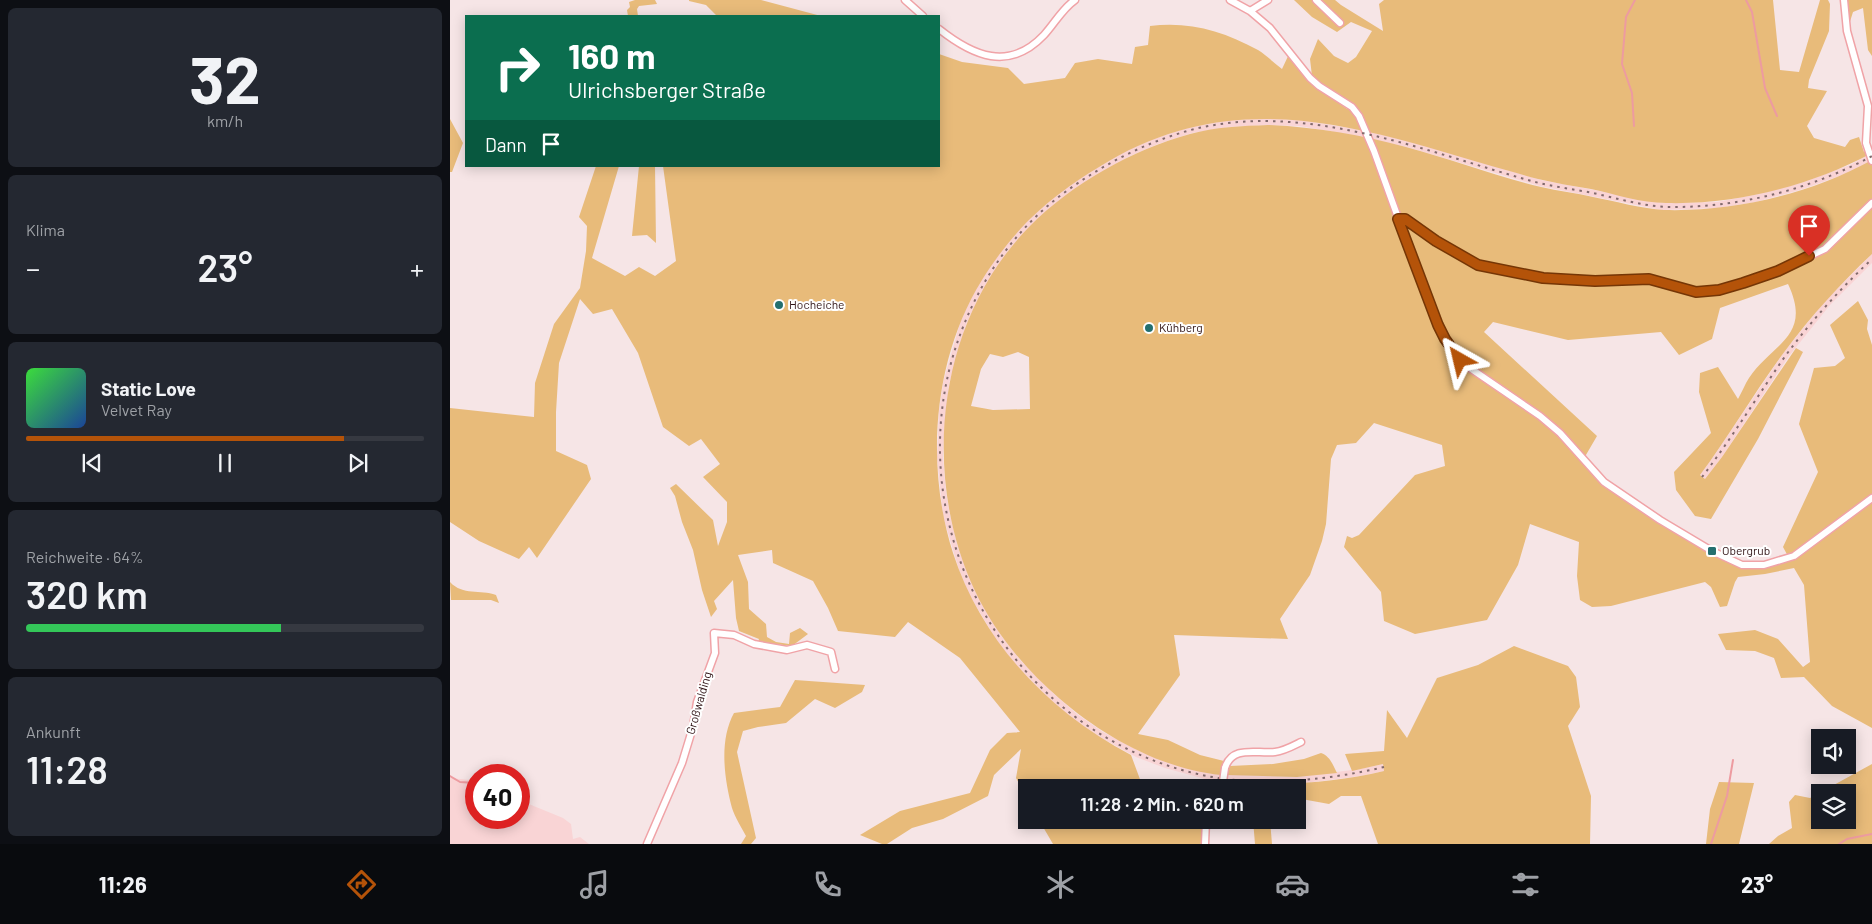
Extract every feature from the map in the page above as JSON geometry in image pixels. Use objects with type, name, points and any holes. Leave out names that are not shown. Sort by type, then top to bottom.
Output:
[{"type":"street","points":[[905,0],[922,15]]},
{"type":"street","points":[[940,30],[956,42],[975,52],[992,57],[1007,57],[1020,53],[1044,35],[1065,8],[1075,0]]},
{"type":"street","points":[[1230,0],[1250,11],[1276,34],[1310,78],[1319,86],[1355,110],[1368,135],[1438,325],[1445,339],[1460,360],[1540,416],[1560,433],[1604,482],[1619,494],[1712,551],[1742,565],[1764,565],[1783,561],[1794,556],[1872,498]]},
{"type":"street","points":[[1250,11],[1268,0]]},
{"type":"street","points":[[1316,0],[1340,23]]},
{"type":"street","points":[[1844,0],[1847,32],[1868,106],[1866,143],[1872,161]]},
{"type":"street","points":[[1398,219],[1405,219],[1436,241],[1478,265],[1543,278],[1595,281],[1649,279],[1696,292],[1719,290],[1743,283],[1778,271],[1825,249],[1872,202]]},
{"type":"street","name":"Großwalding","points":[[647,844],[678,771],[693,728],[698,702],[714,653],[714,634],[734,635],[754,644],[787,650],[808,645],[831,652],[835,669]]},
{"type":"street","points":[[1223,779],[1224,768],[1228,759],[1238,753],[1282,750],[1301,742]]},
{"type":"street","points":[[1206,829],[1206,844]]},
{"type":"shaded area","points":[[635,0],[655,0],[657,4],[639,6],[637,9],[638,15],[628,15],[629,2]]},
{"type":"shaded area","points":[[761,0],[817,15],[716,15],[706,5],[689,1]]},
{"type":"shaded area","points":[[1294,0],[1335,0],[1383,31],[1379,4],[1384,0],[1773,0],[1780,70],[1799,72],[1820,0],[1828,0],[1830,4],[1829,31],[1809,80],[1808,88],[1827,91],[1807,126],[1814,138],[1845,147],[1850,140],[1859,137],[1864,152],[1872,147],[1872,153],[1824,175],[1772,191],[1719,201],[1657,203],[1538,179],[1376,134],[1323,123],[1270,119],[1217,122],[1163,136],[1109,161],[1053,198],[1023,226],[995,260],[966,311],[953,344],[944,378],[939,413],[937,449],[944,519],[953,553],[966,585],[1000,645],[1046,696],[1101,738],[1131,755],[1140,779],[1018,779],[1018,782],[1016,778],[1021,749],[994,775],[988,796],[943,819],[912,828],[887,844],[882,844],[860,835],[900,811],[970,793],[990,750],[1007,733],[1020,732],[960,658],[908,622],[895,637],[838,631],[813,581],[773,563],[772,550],[738,555],[748,582],[749,609],[766,624],[767,637],[776,642],[789,644],[790,633],[800,628],[808,634],[792,646],[758,642],[759,639],[739,631],[733,580],[714,601],[717,609],[711,617],[702,590],[693,550],[682,522],[675,496],[670,488],[676,484],[713,520],[718,546],[727,522],[727,502],[703,477],[720,464],[701,439],[689,446],[663,427],[638,353],[612,309],[593,314],[580,299],[559,363],[556,451],[587,465],[591,479],[537,558],[529,547],[519,559],[479,541],[450,522],[450,408],[534,417],[535,383],[554,324],[580,288],[586,251],[587,226],[579,217],[596,167],[619,167],[592,258],[625,276],[639,267],[655,276],[676,261],[663,167],[940,167],[940,54],[962,62],[1008,68],[1024,84],[1065,78],[1075,63],[1098,59],[1132,64],[1135,47],[1148,45],[1150,26],[1192,26],[1219,33],[1245,43],[1261,52],[1282,69],[1290,52],[1309,80],[1347,109],[1349,106],[1312,76],[1310,59],[1318,39],[1334,56],[1348,63],[1356,57],[1372,31],[1351,22],[1337,32],[1312,17]]},
{"type":"shaded area","points":[[1846,0],[1872,0],[1872,56],[1868,50],[1863,8],[1853,12],[1847,31]]},
{"type":"shaded area","points":[[1268,118],[1300,120],[1368,131],[1409,141],[1541,180],[1663,203],[1717,202],[1754,195],[1801,183],[1850,165],[1872,153],[1872,160],[1853,171],[1803,189],[1756,202],[1718,208],[1662,210],[1540,186],[1407,147],[1329,131],[1299,126],[1230,127],[1192,133],[1158,144],[1128,157],[1070,193],[1030,227],[1009,250],[979,297],[966,325],[949,384],[943,457],[946,492],[958,548],[976,593],[1002,637],[1021,661],[1077,714],[1103,732],[1139,751],[1182,766],[1213,774],[1297,777],[1360,769],[1383,764],[1384,771],[1306,783],[1306,779],[1205,779],[1165,768],[1136,757],[1100,737],[1073,719],[1049,699],[1016,665],[997,641],[970,596],[959,570],[943,516],[937,457],[939,411],[943,383],[960,323],[973,294],[1004,246],[1025,222],[1066,187],[1125,151],[1190,127],[1229,120]]},
{"type":"shaded area","points":[[450,119],[463,143],[452,172],[450,172]]},
{"type":"shaded area","points":[[1268,125],[1338,132],[1372,139],[1406,147],[1541,187],[1638,207],[1664,210],[1718,208],[1771,198],[1823,182],[1872,160],[1872,254],[1805,325],[1774,366],[1700,475],[1705,479],[1722,457],[1796,348],[1803,352],[1758,439],[1711,519],[1695,516],[1676,490],[1674,472],[1711,433],[1699,392],[1700,373],[1718,367],[1738,399],[1758,366],[1778,347],[1793,328],[1796,316],[1788,284],[1720,308],[1712,339],[1679,355],[1661,332],[1568,340],[1493,322],[1484,332],[1597,436],[1583,460],[1619,494],[1742,565],[1764,565],[1789,558],[1783,547],[1818,472],[1799,424],[1814,368],[1835,366],[1845,358],[1830,325],[1858,301],[1868,320],[1867,329],[1872,345],[1872,728],[1832,706],[1804,677],[1781,678],[1774,658],[1755,651],[1726,650],[1718,634],[1755,630],[1778,639],[1803,667],[1810,662],[1804,585],[1794,568],[1738,577],[1727,606],[1720,607],[1711,587],[1705,582],[1611,606],[1592,607],[1580,600],[1577,576],[1579,542],[1530,524],[1518,565],[1487,620],[1415,634],[1384,621],[1381,592],[1344,547],[1347,536],[1352,538],[1359,535],[1415,475],[1445,466],[1442,445],[1374,423],[1356,443],[1337,445],[1331,459],[1326,524],[1322,541],[1310,575],[1280,619],[1288,639],[1174,635],[1180,675],[1138,734],[1168,740],[1200,755],[1224,761],[1221,775],[1177,766],[1135,749],[1095,726],[1047,687],[1023,663],[1001,636],[975,591],[958,546],[947,498],[944,449],[947,400],[957,352],[974,306],[999,264],[1030,226],[1047,210],[1084,182],[1147,149],[1190,134],[1229,127]],"holes":[[[1018,352],[1029,357],[1030,409],[993,410],[971,406],[981,369],[990,354],[1003,357]]]},
{"type":"shaded area","points":[[639,167],[655,167],[656,243],[647,235],[632,236]]},
{"type":"shaded area","points":[[1872,254],[1872,263],[1830,305],[1789,356],[1722,457],[1705,479],[1700,475],[1784,352],[1825,301]]},
{"type":"shaded area","points":[[450,582],[466,591],[496,595],[499,603],[491,600],[451,600]]},
{"type":"shaded area","points":[[1514,646],[1568,666],[1576,677],[1580,707],[1568,726],[1591,796],[1590,844],[1378,844],[1361,796],[1341,796],[1329,804],[1306,800],[1306,782],[1321,782],[1384,771],[1383,764],[1352,771],[1345,754],[1384,751],[1387,710],[1407,738],[1437,678],[1478,665]]},
{"type":"shaded area","points":[[795,680],[865,685],[862,692],[835,708],[815,699],[786,723],[743,731],[737,752],[756,838],[751,844],[741,844],[746,836],[732,808],[725,772],[726,735],[729,724],[734,713],[780,707]]},
{"type":"shaded area","points":[[1321,753],[1333,764],[1337,773],[1297,777],[1225,775],[1225,769],[1230,766],[1273,764],[1304,759]]},
{"type":"shaded area","points":[[1872,764],[1872,844],[1769,844],[1792,828],[1789,802],[1795,795],[1811,798],[1811,829],[1856,829],[1856,784],[1836,784]]},
{"type":"shaded area","points":[[450,778],[465,780],[465,829],[530,829],[530,804],[563,818],[571,824],[573,839],[580,837],[589,844],[450,844]]},
{"type":"shaded area","points":[[1719,782],[1754,783],[1739,844],[1706,844],[1710,809]]},
{"type":"shaded area","points":[[1044,829],[1205,829],[1205,844],[1053,844]]},
{"type":"shaded area","points":[[1254,829],[1271,829],[1272,844],[1255,844]]},
{"type":"waterway","points":[[1634,126],[1632,93],[1622,64],[1626,17],[1635,0]]},
{"type":"waterway","points":[[1746,0],[1752,12],[1765,88],[1777,116]]},
{"type":"waterway","points":[[1711,844],[1727,796],[1733,760]]},
{"type":"waterway","points":[[450,776],[460,782],[465,782]]},
{"type":"waterway","points":[[1839,844],[1847,839],[1872,834]]},
{"type":"railway","points":[[1384,767],[1318,778],[1250,781],[1207,776],[1141,755],[1082,722],[1031,677],[991,624],[961,564],[944,500],[940,432],[951,363],[959,337],[981,289],[994,266],[1010,245],[1047,207],[1082,180],[1110,163],[1140,148],[1171,136],[1230,123],[1275,121],[1319,125],[1363,133],[1535,182],[1637,203],[1667,207],[1720,204],[1772,195],[1824,178],[1872,156]]},
{"type":"railway","points":[[1702,477],[1806,329],[1849,281],[1872,259]]},
{"type":"place","name":"Hocheiche","points":[[779,305]]},
{"type":"place","name":"Kühberg","points":[[1149,328]]},
{"type":"place","name":"Obergrub","points":[[1712,551]]},
{"type":"route","points":[[1460,360],[1445,339],[1438,325],[1398,219],[1405,219],[1436,241],[1478,265],[1543,278],[1595,281],[1649,279],[1696,292],[1719,290],[1743,283],[1778,271],[1809,256]]}]
